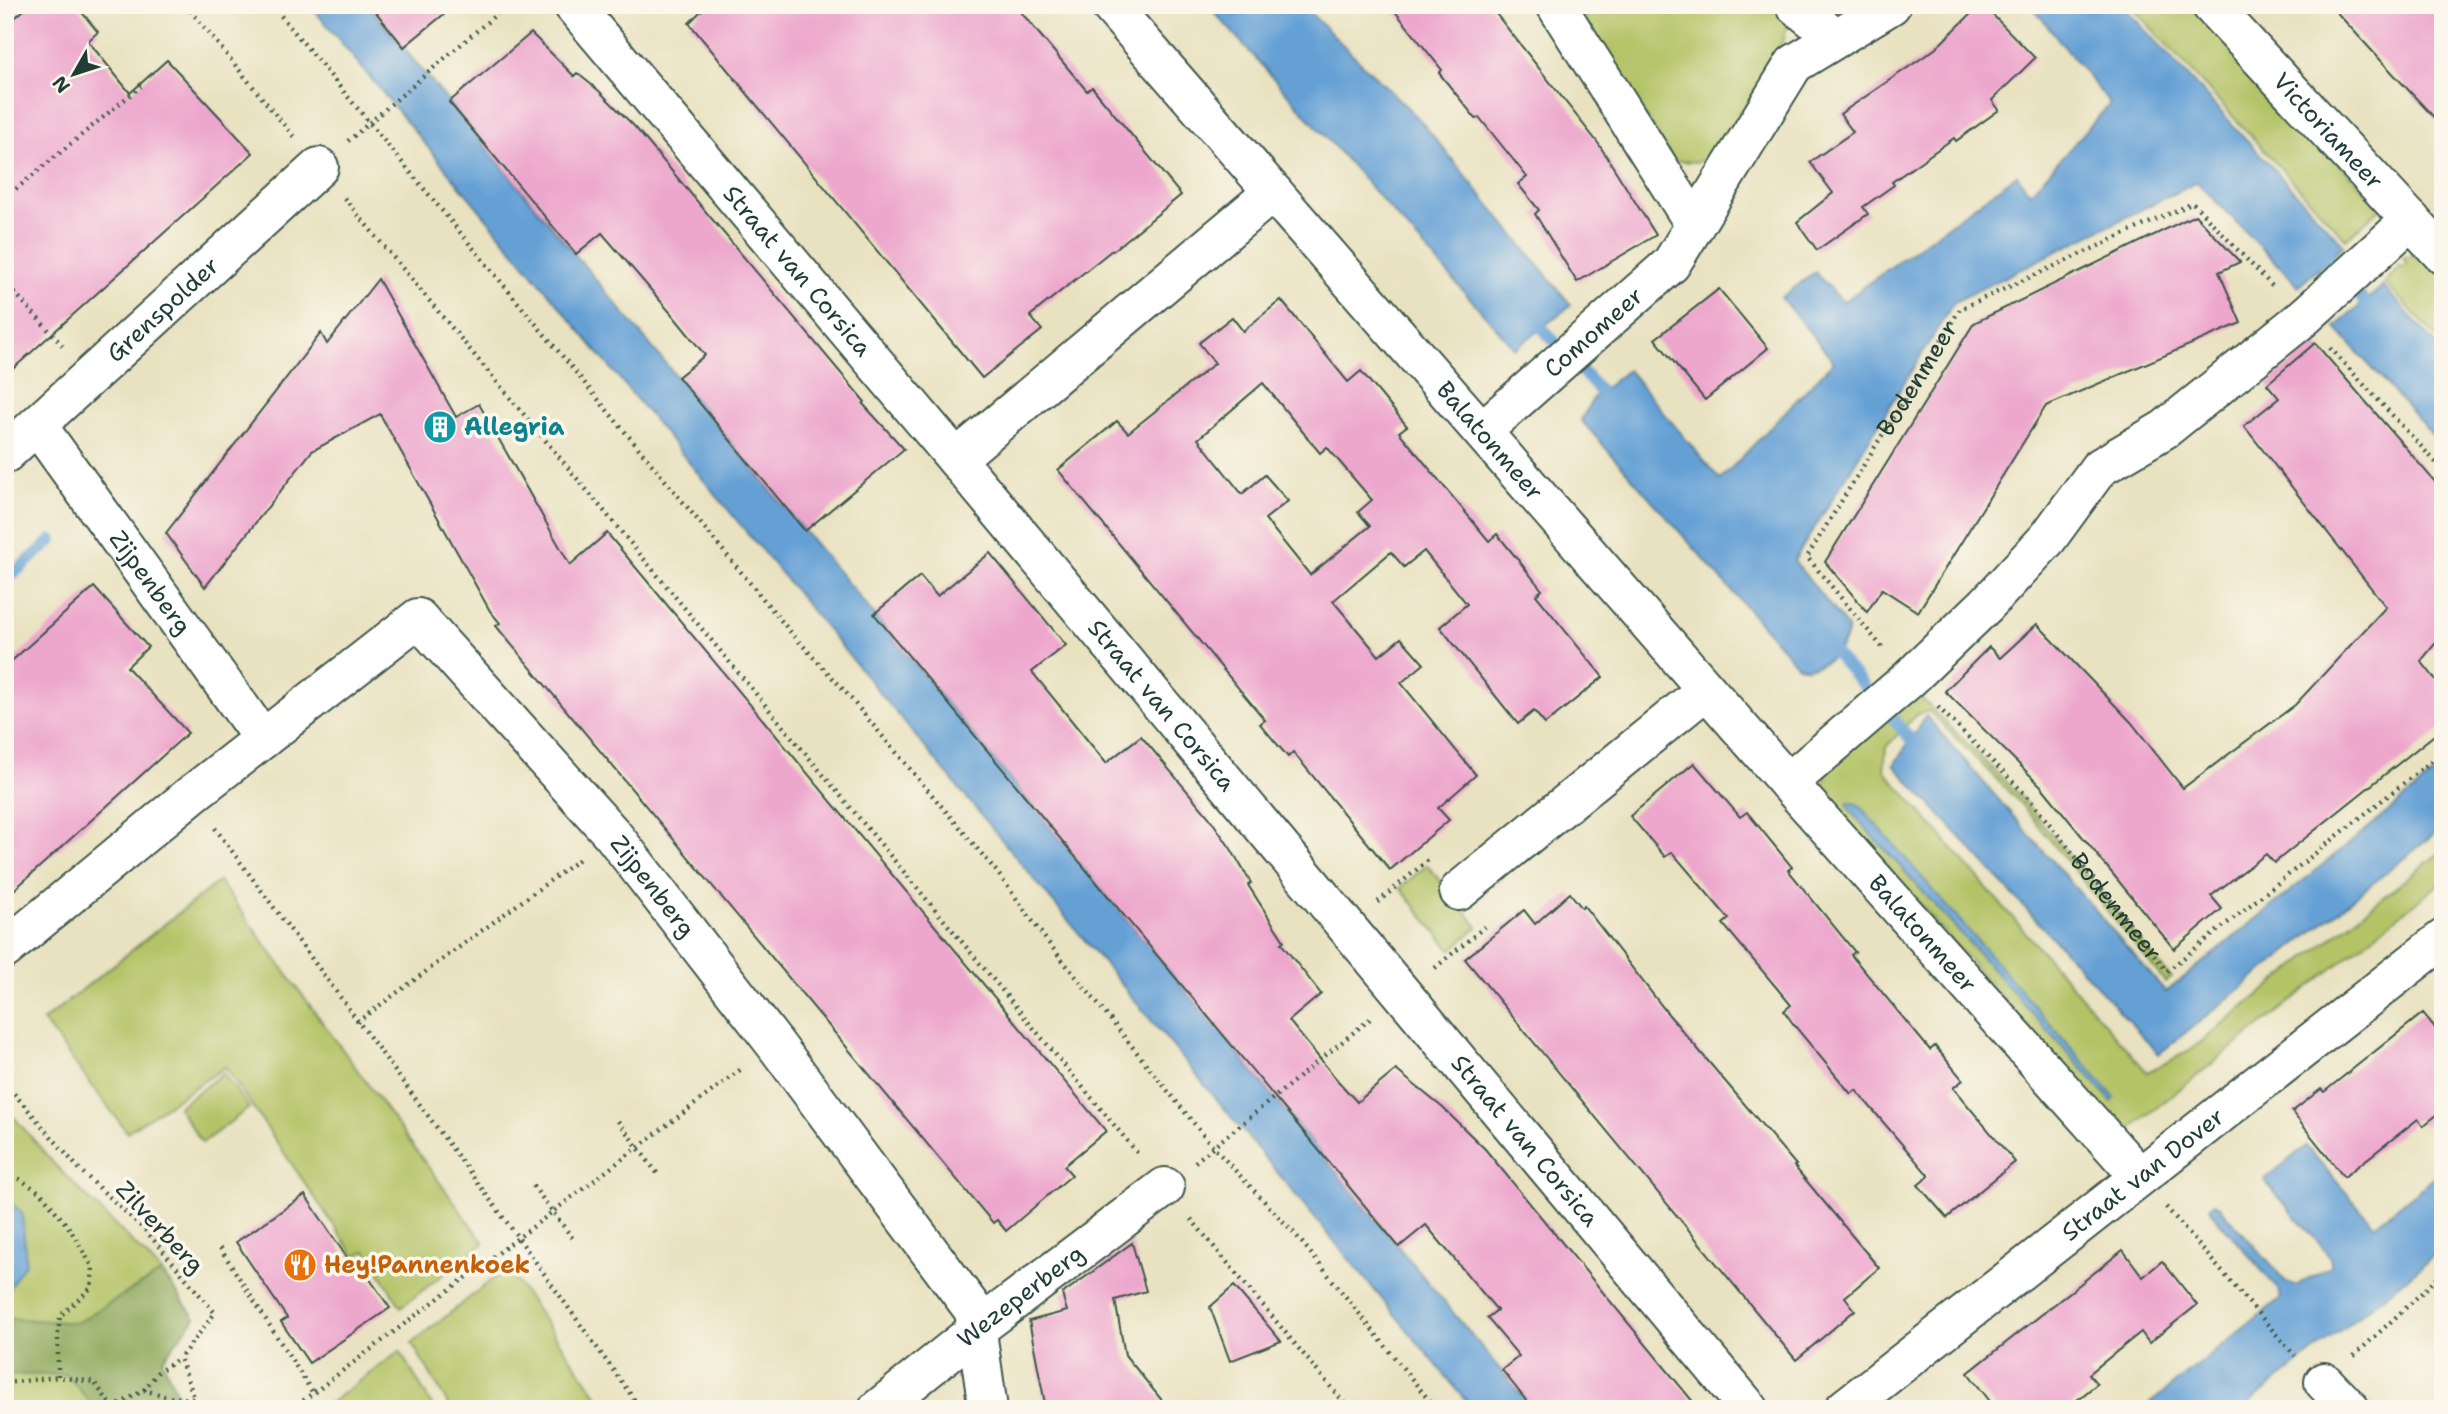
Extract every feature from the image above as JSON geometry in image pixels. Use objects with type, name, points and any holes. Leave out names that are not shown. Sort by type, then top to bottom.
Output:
[{"type":"street","name":"Straat van Corsica","points":[[573,5],[1749,1409]]},
{"type":"street","name":"Balatonmeer","points":[[1110,5],[1706,690],[2139,1176]]},
{"type":"street","points":[[1556,5],[1695,225]]},
{"type":"street","points":[[1795,5],[1836,38]]},
{"type":"street","name":"Comomeer","points":[[1482,431],[1671,264],[1794,64],[1891,5]]},
{"type":"street","name":"Victoriameer","points":[[2211,5],[2398,232],[2443,255]]},
{"type":"street","name":"Grenspolder","points":[[5,454],[318,167]]},
{"type":"street","points":[[956,459],[1273,192]]},
{"type":"street","points":[[1788,783],[1904,683],[1986,604],[2048,538],[2099,468],[2165,429],[2308,314],[2398,232]]},
{"type":"street","name":"Zijpenberg","points":[[37,425],[263,739]]},
{"type":"street","name":"Zijpenberg","points":[[5,949],[191,795],[418,618],[613,835],[775,1044],[974,1311],[988,1409]]},
{"type":"street","points":[[1459,891],[1706,690]]},
{"type":"street","name":"Straat van Dover","points":[[1844,1409],[2443,939]]},
{"type":"street","name":"Wezeperberg","points":[[878,1409],[1165,1187]]},
{"type":"path","points":[[186,5],[1349,1409]]},
{"type":"path","points":[[272,5],[784,625],[850,697],[997,872],[1047,942],[1213,1147],[1296,1235],[1436,1409]]},
{"type":"path","points":[[370,122],[506,5]]},
{"type":"path","points":[[5,198],[141,86]]},
{"type":"path","name":"Bodenmeer","points":[[2443,470],[2308,314],[2193,203],[1959,309],[1807,557],[1904,683],[2026,796],[2167,971],[2443,752]]},
{"type":"path","points":[[5,282],[89,375]]},
{"type":"path","points":[[191,795],[517,1236],[641,1409]]},
{"type":"path","points":[[357,1022],[613,835]]},
{"type":"path","points":[[1213,1147],[1347,1035],[1403,994],[1487,925],[1431,857],[1348,928]]},
{"type":"path","points":[[292,1409],[517,1236],[775,1044]]},
{"type":"path","name":"Zilverberg","points":[[5,1083],[80,1170],[147,1232],[215,1313],[180,1357]]},
{"type":"path","points":[[618,1121],[660,1177]]},
{"type":"path","points":[[5,1176],[18,1178],[41,1193],[70,1229],[93,1268],[91,1288],[60,1316],[58,1377]]},
{"type":"path","points":[[2139,1176],[2324,1383],[2443,1273]]},
{"type":"path","points":[[533,1186],[574,1240]]},
{"type":"path","points":[[219,1248],[313,1393]]},
{"type":"path","points":[[5,1382],[58,1377],[94,1382],[113,1408],[144,1390],[158,1372],[180,1357],[198,1409]]},
{"type":"path","points":[[144,1390],[168,1397],[194,1399]]},
{"type":"green space","points":[[1576,5],[1758,5],[1762,8],[1780,5],[1788,22],[1784,39],[1717,157],[1696,162],[1674,161]]},
{"type":"green space","points":[[2130,5],[2191,5],[2381,208],[2346,239]]},
{"type":"green space","points":[[2418,254],[2426,258],[2443,276],[2443,344],[2385,283],[2400,265],[2404,268],[2407,265],[2403,258]]},
{"type":"green space","points":[[1915,692],[2018,794],[2171,978],[2165,982],[2021,804],[1929,711],[1917,714],[1886,747],[1884,770],[2147,1072],[2204,1040],[2443,850],[2443,881],[2122,1135],[1822,792],[1828,768]]},
{"type":"green space","points":[[1427,865],[1478,927],[1451,950],[1400,888]]},
{"type":"green space","points":[[219,881],[484,1243],[401,1307],[366,1251],[355,1256],[225,1067],[127,1132],[43,1021]]},
{"type":"green space","points":[[223,1073],[249,1108],[202,1143],[178,1107]]},
{"type":"green space","points":[[5,1107],[56,1166],[162,1272],[76,1323],[5,1318],[5,1294],[26,1262],[22,1213],[5,1197]]},
{"type":"green space","points":[[507,1268],[607,1409],[451,1409],[412,1343]]},
{"type":"green space","points":[[162,1272],[195,1318],[162,1360],[184,1409],[96,1409],[66,1374],[5,1375],[5,1318],[76,1323]]},
{"type":"green space","points":[[400,1351],[434,1409],[322,1409]]},
{"type":"green space","points":[[66,1374],[96,1409],[5,1409],[5,1375]]},
{"type":"water","points":[[310,5],[368,5],[1533,1409],[1473,1409]]},
{"type":"water","points":[[1208,5],[1302,5],[1419,119],[1571,305],[1515,349]]},
{"type":"water","points":[[2031,5],[2122,5],[2344,245],[2299,286],[2197,182],[1954,302],[1794,561],[1848,628],[1842,644],[1830,658],[1815,666],[1798,666],[1581,420],[1594,397],[1628,370],[1720,480],[1834,361],[1781,298],[1815,272],[1843,302],[2017,175],[2030,193],[2110,104]]},
{"type":"water","points":[[2383,286],[2443,352],[2443,447],[2335,327]]},
{"type":"water","points":[[1926,716],[2166,992],[2443,767],[2443,827],[2159,1054],[1894,765]]},
{"type":"water","points":[[1847,803],[1859,805],[2115,1098],[2112,1102],[1851,812]]},
{"type":"water","points":[[2306,1146],[2374,1225],[2443,1171],[2443,1249],[2241,1409],[2143,1409],[2281,1298],[2278,1289],[2213,1214],[2210,1207],[2214,1203],[2285,1281],[2297,1286],[2330,1266],[2330,1257],[2325,1250],[2264,1180]]},
{"type":"water","points":[[5,1197],[22,1213],[26,1262],[5,1294]]},
{"type":"building","points":[[30,5],[76,5],[98,32],[88,41],[130,93],[167,60],[253,153],[5,376],[5,26]]},
{"type":"building","points":[[370,5],[455,5],[404,47]]},
{"type":"building","points":[[707,5],[1015,5],[1087,91],[1092,87],[1181,195],[1030,316],[1042,330],[982,378],[689,23]]},
{"type":"building","points":[[1390,5],[1489,5],[1598,143],[1656,235],[1577,282],[1535,214],[1539,210],[1518,184],[1527,177],[1479,117],[1476,119],[1439,73],[1442,70]]},
{"type":"building","points":[[1980,5],[2035,58],[1992,100],[1999,110],[1892,182],[1894,185],[1863,207],[1868,214],[1817,250],[1797,222],[1833,193],[1810,162],[1853,132],[1840,114],[1935,49]]},
{"type":"building","points":[[2330,5],[2443,5],[2443,127],[2385,65]]},
{"type":"building","points":[[531,33],[574,76],[577,73],[598,90],[635,127],[865,402],[863,404],[904,449],[805,531],[678,377],[705,355],[675,318],[602,233],[576,254],[449,102]]},
{"type":"building","points":[[2195,215],[2240,262],[2219,272],[2241,323],[2046,406],[1918,612],[1882,589],[1867,612],[1825,562],[1974,323]]},
{"type":"building","points":[[378,279],[456,417],[479,404],[570,565],[607,533],[1106,1131],[1064,1166],[1072,1175],[1006,1231],[997,1220],[993,1223],[496,626],[500,623],[490,611],[380,414],[312,451],[205,587],[166,533],[321,333],[327,344]]},
{"type":"building","points":[[1719,289],[1768,348],[1705,400],[1655,339]]},
{"type":"building","points":[[1281,300],[1348,382],[1361,371],[1407,426],[1399,432],[1489,541],[1497,534],[1542,590],[1536,595],[1603,677],[1545,724],[1534,711],[1518,724],[1440,627],[1467,604],[1424,551],[1404,567],[1391,552],[1333,601],[1379,656],[1401,638],[1424,664],[1401,683],[1476,775],[1438,808],[1449,820],[1390,870],[1293,752],[1288,757],[1260,724],[1265,720],[1058,470],[1117,421],[1128,433],[1215,363],[1199,343],[1232,317],[1243,331]],"holes":[[[1263,383],[1320,453],[1327,447],[1372,500],[1358,512],[1370,526],[1310,575],[1265,519],[1288,501],[1265,475],[1242,494],[1198,439]]]},
{"type":"building","points":[[2315,343],[2443,491],[2443,634],[2421,661],[2443,689],[2443,728],[2274,863],[2266,854],[2211,896],[2222,909],[2174,949],[2041,786],[1945,691],[1989,647],[2000,658],[2037,624],[2131,722],[2183,788],[2295,705],[2386,607],[2244,426],[2279,398],[2267,384]]},
{"type":"building","points":[[990,553],[1066,645],[1032,672],[1106,763],[1141,736],[1209,817],[1231,849],[1251,883],[1248,885],[1284,941],[1281,943],[1321,994],[1289,1021],[1338,1081],[1357,1102],[1396,1070],[1443,1108],[1485,1149],[1699,1409],[1533,1409],[1502,1370],[1519,1356],[1487,1318],[1497,1310],[1426,1225],[1399,1247],[874,614],[920,576],[937,596]]},
{"type":"building","points":[[94,587],[148,647],[127,667],[188,733],[5,898],[5,667]]},
{"type":"building","points":[[1694,763],[1740,817],[1747,812],[1792,867],[1788,870],[1855,952],[1851,955],[1930,1050],[1935,1046],[1963,1080],[1953,1088],[2015,1162],[1947,1218],[1918,1185],[1929,1176],[1856,1090],[1851,1094],[1794,1025],[1784,1011],[1791,1005],[1723,924],[1729,919],[1672,852],[1665,857],[1630,816]]},
{"type":"building","points":[[1570,893],[1582,908],[1584,906],[1669,1015],[1879,1268],[1845,1297],[1855,1310],[1796,1360],[1465,959],[1524,910],[1535,924]]},
{"type":"building","points":[[2423,1013],[2443,1037],[2443,1110],[2423,1126],[2418,1119],[2344,1177],[2292,1112],[2321,1089],[2324,1092]]},
{"type":"building","points":[[305,1195],[356,1271],[362,1268],[390,1308],[309,1363],[281,1322],[287,1318],[236,1242]]},
{"type":"building","points":[[1132,1243],[1146,1291],[1115,1300],[1125,1355],[1169,1409],[1046,1409],[1029,1321],[1067,1311],[1062,1294]]},
{"type":"building","points":[[2123,1250],[2143,1277],[2162,1261],[2197,1305],[2149,1343],[2141,1332],[2089,1374],[2097,1384],[2066,1409],[1996,1409],[1968,1373]]},
{"type":"building","points":[[1234,1286],[1281,1341],[1230,1361],[1210,1307]]},
{"type":"waterway","points":[[2317,250],[2376,314]]},
{"type":"waterway","points":[[1532,317],[1612,404]]},
{"type":"waterway","points":[[5,581],[52,540]]},
{"type":"waterway","points":[[1825,642],[1922,752]]},
{"type":"place","name":"Allegria","points":[[440,427]]},
{"type":"place","name":"Hey!Pannenkoek","points":[[300,1265]]}]
